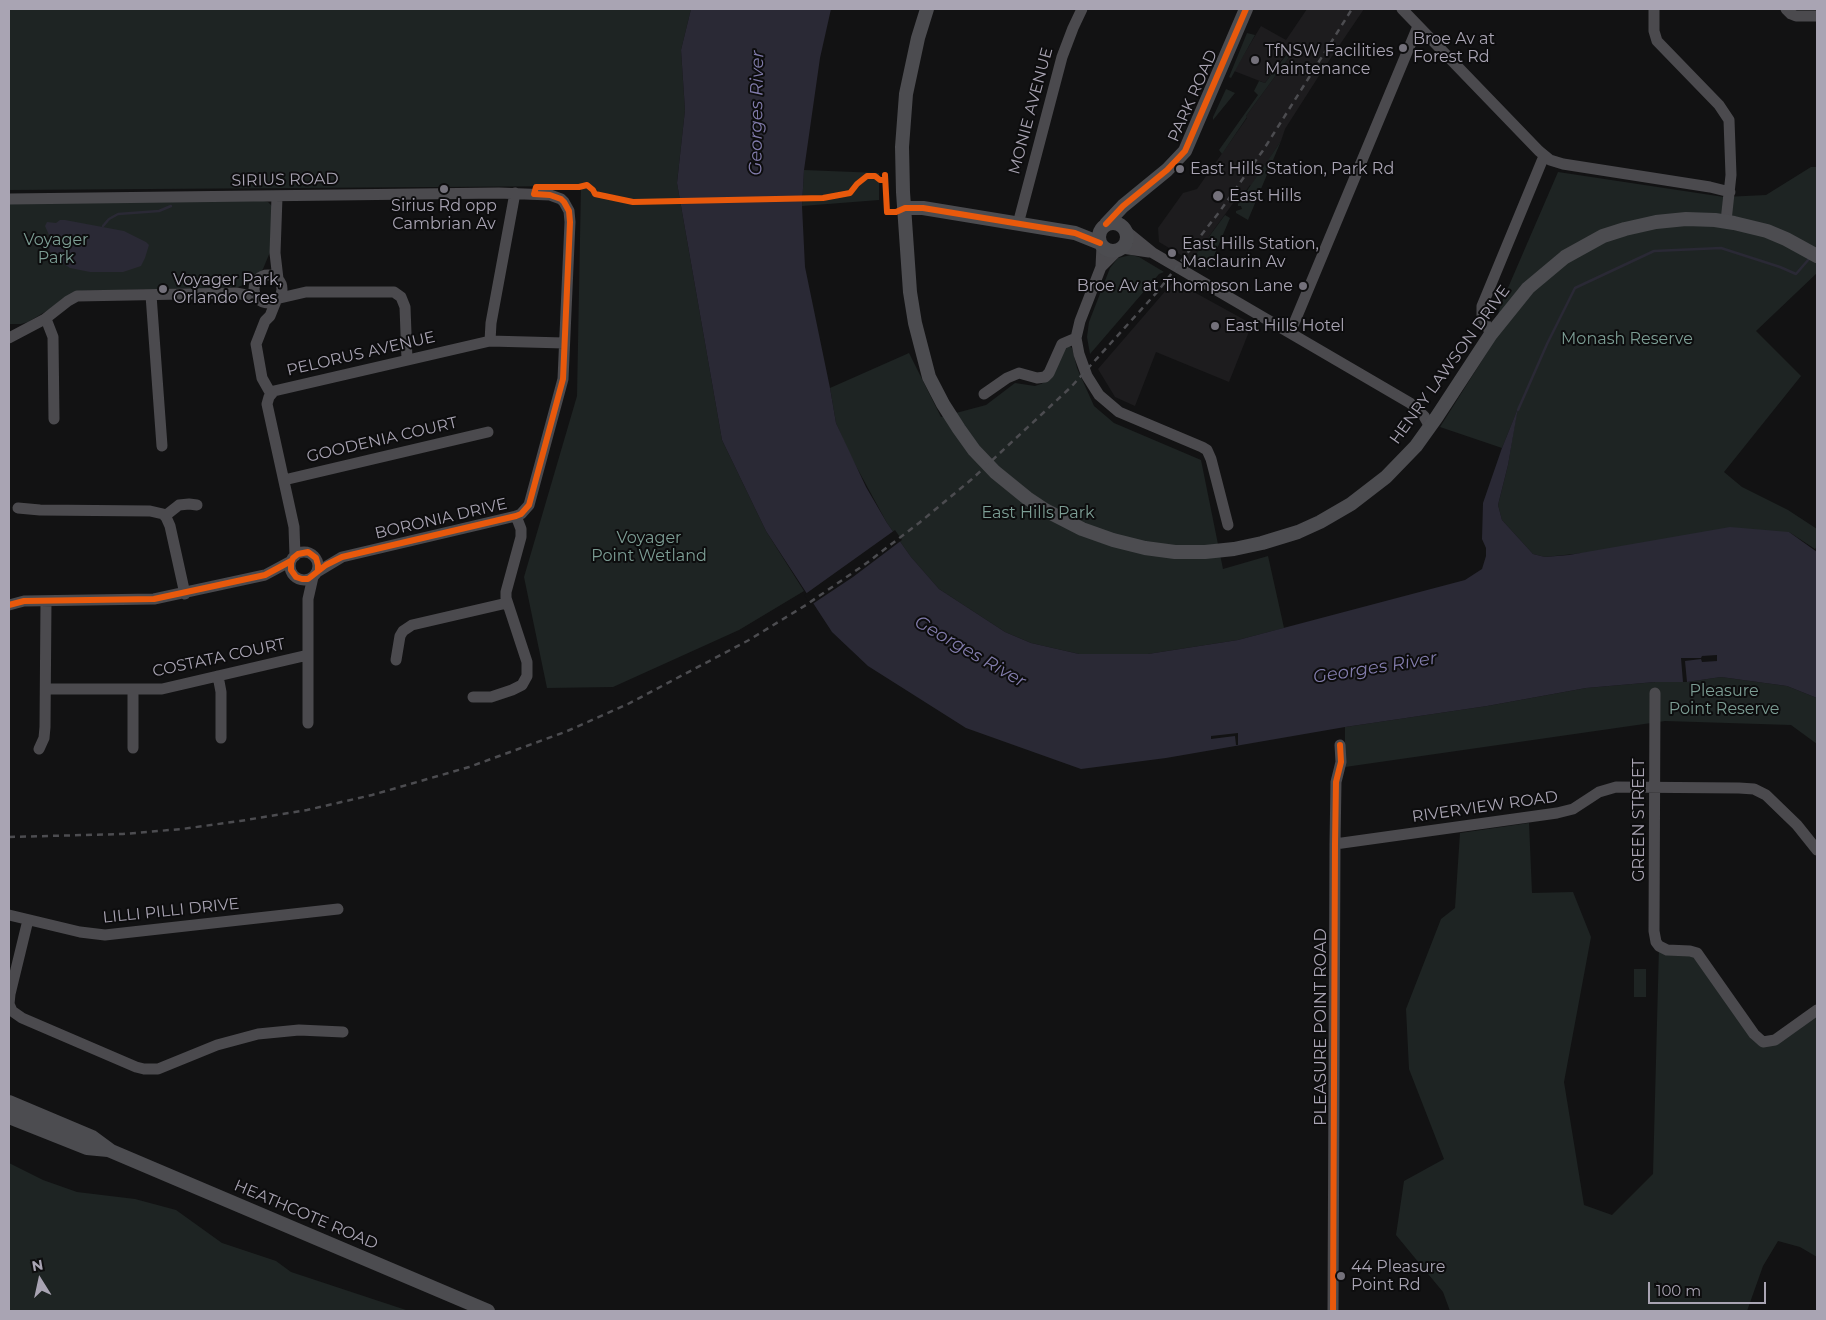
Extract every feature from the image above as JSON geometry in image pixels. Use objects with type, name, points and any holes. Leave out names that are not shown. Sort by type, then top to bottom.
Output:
[{"type":"main road","name":"HENRY LAWSON DRIVE","points":[[927,9],[917,43],[904,113],[903,192],[912,304],[929,377],[942,404],[982,460],[1016,489],[1045,510],[1073,525],[1102,537],[1145,548],[1180,552],[1223,551],[1288,535],[1320,522],[1360,498],[1402,462],[1430,427],[1491,334],[1516,301],[1536,280],[1565,257],[1593,241],[1625,229],[1656,222],[1696,219],[1726,221],[1767,231],[1817,256]]},
{"type":"main road","name":"PARK ROAD","points":[[1104,225],[1122,206],[1143,191],[1185,151],[1246,9]]},
{"type":"main road","name":"PARK ROAD","points":[[1125,229],[1127,212],[1143,191]]},
{"type":"main road","points":[[905,208],[923,208],[1075,233],[1101,244],[1109,250],[1120,249],[1128,238],[1125,229],[1115,222],[1075,233]]},
{"type":"main road","points":[[1101,244],[1098,235],[1104,225]]},
{"type":"main road","name":"HEATHCOTE ROAD","points":[[9,1102],[92,1137],[111,1151],[488,1311]]},
{"type":"main road","name":"HEATHCOTE ROAD","points":[[9,1116],[86,1148],[111,1151]]},
{"type":"street","name":"MONIE AVENUE","points":[[1018,224],[1062,57],[1072,28],[1082,9]]},
{"type":"street","points":[[1402,9],[1544,156],[1563,164],[1710,187],[1730,192]]},
{"type":"street","points":[[1654,9],[1654,31],[1657,41],[1727,114],[1730,139],[1730,192],[1726,221]]},
{"type":"street","points":[[1786,9],[1796,16],[1817,16]]},
{"type":"street","points":[[1290,333],[1418,26]]},
{"type":"street","points":[[1491,334],[1482,317],[1482,306],[1544,156]]},
{"type":"street","points":[[490,341],[491,323],[515,193]]},
{"type":"street","name":"SIRIUS ROAD","points":[[9,199],[515,193],[550,195],[561,199]]},
{"type":"street","points":[[271,394],[262,378],[256,350],[257,340],[265,321],[270,316],[282,292],[275,253],[277,197]]},
{"type":"street","name":"BORONIA DRIVE","points":[[311,554],[342,557],[516,516],[526,510],[531,500],[562,384],[570,216],[567,206],[561,199]]},
{"type":"street","points":[[1125,229],[1154,253],[1410,403],[1429,410],[1441,410]]},
{"type":"street","points":[[1101,244],[1101,267],[1083,312],[1076,338],[1081,360],[1092,386],[1110,406],[1132,418],[1207,450],[1228,525]]},
{"type":"street","points":[[1101,267],[1120,249],[1154,253]]},
{"type":"street","points":[[265,321],[259,299],[254,290],[275,253]]},
{"type":"street","points":[[236,293],[260,279],[272,276],[280,282],[306,292]]},
{"type":"street","points":[[9,338],[46,319],[68,300],[77,296],[236,293],[259,299],[269,304],[306,292],[389,291],[401,297],[405,307],[407,360]]},
{"type":"street","points":[[151,295],[162,446]]},
{"type":"street","points":[[46,319],[53,337],[54,419]]},
{"type":"street","points":[[9,327],[30,327]]},
{"type":"street","points":[[984,394],[1007,378],[1019,373],[1037,378],[1048,375],[1062,344],[1076,338]]},
{"type":"street","name":"PELORUS AVENUE","points":[[311,554],[300,541],[294,527],[267,404],[271,394],[284,388],[490,341],[564,343]]},
{"type":"street","points":[[1410,403],[1424,416],[1430,427]]},
{"type":"street","name":"GOODENIA COURT","points":[[284,480],[488,432]]},
{"type":"street","points":[[165,516],[179,506],[196,504]]},
{"type":"street","points":[[18,508],[40,510],[155,511],[165,516],[170,526],[185,594]]},
{"type":"street","points":[[473,697],[491,696],[512,690],[522,685],[527,676],[527,662],[507,603],[506,592],[521,533],[516,516]]},
{"type":"street","name":"PELORUS AVENUE","points":[[293,559],[294,527]]},
{"type":"street","points":[[9,595],[24,600],[46,601],[146,600],[185,594],[265,574],[283,567],[300,553],[311,554],[318,562],[308,599],[308,723]]},
{"type":"street","name":"BORONIA DRIVE","points":[[315,574],[342,557]]},
{"type":"street","points":[[293,559],[291,570],[297,577],[308,599]]},
{"type":"street","points":[[265,574],[297,577],[306,580],[315,574]]},
{"type":"street","points":[[9,605],[24,600]]},
{"type":"street","points":[[40,749],[45,733],[46,601]]},
{"type":"street","points":[[396,660],[400,636],[403,631],[412,625],[507,603]]},
{"type":"street","name":"COSTATA COURT","points":[[46,689],[133,690],[169,688],[308,655]]},
{"type":"street","points":[[218,676],[221,692],[221,738]]},
{"type":"street","points":[[133,690],[133,748]]},
{"type":"street","name":"GREEN STREET","points":[[1655,693],[1654,931],[1659,946],[1667,950],[1697,953],[1757,1038],[1763,1042],[1775,1040],[1817,1010]]},
{"type":"street","name":"PLEASURE POINT ROAD","points":[[1333,1311],[1335,844],[1336,782],[1341,762],[1340,744]]},
{"type":"street","name":"RIVERVIEW ROAD","points":[[1335,844],[1557,814],[1579,806],[1599,792],[1610,788],[1739,788],[1760,791],[1804,832],[1817,850]]},
{"type":"street","name":"LILLI PILLI DRIVE","points":[[9,916],[80,932],[114,935],[338,908]]},
{"type":"street","points":[[28,920],[10,994],[9,1004],[12,1011],[22,1018],[136,1067],[151,1070],[164,1067],[206,1048],[258,1034],[298,1030],[344,1032]]},
{"type":"shaded area","points":[[1307,9],[1364,9],[1322,71],[1285,129],[1281,141],[1251,186],[1238,202],[1234,202],[1191,261],[1159,242],[1158,228],[1183,193],[1197,189],[1247,118],[1246,116],[1290,56],[1286,54],[1265,83],[1234,71],[1261,26],[1286,40]]},
{"type":"shaded area","points":[[1174,281],[1252,324],[1229,382],[1156,352],[1135,406],[1115,397],[1098,369]]},
{"type":"green space","name":"Voyager Point Wetland","points":[[9,9],[691,9],[681,50],[685,110],[677,183],[722,440],[766,531],[804,591],[739,630],[613,687],[547,688],[524,577],[577,396],[581,186],[9,190]]},
{"type":"green space","points":[[1247,33],[1255,35],[1231,78],[1229,77]]},
{"type":"green space","points":[[1287,54],[1290,56],[1246,116],[1222,154],[1219,150],[1258,95],[1254,91],[1259,81],[1265,83]]},
{"type":"green space","points":[[1226,89],[1235,93],[1213,120],[1213,117]]},
{"type":"green space","points":[[1281,141],[1248,220],[1236,213],[1236,211],[1242,209],[1238,204]]},
{"type":"green space","name":"Monash Reserve","points":[[1811,167],[1817,167],[1817,273],[1756,331],[1801,376],[1724,472],[1742,487],[1788,510],[1817,529],[1817,546],[1815,549],[1789,532],[1545,557],[1533,554],[1502,520],[1498,505],[1508,465],[1517,411],[1502,448],[1440,427],[1488,351],[1501,304],[1558,172],[1724,197],[1766,195]]},
{"type":"green space","points":[[804,170],[879,173],[879,200],[802,206]]},
{"type":"green space","name":"Voyager Park","points":[[259,200],[268,202],[273,207],[270,252],[263,269],[252,281],[238,287],[80,291],[28,322],[9,324],[9,202]]},
{"type":"green space","points":[[1225,215],[1230,218],[1208,270],[1191,261]]},
{"type":"green space","points":[[1131,255],[1139,257],[1164,272],[1159,274],[1090,354],[1087,337],[1089,322],[1110,268],[1118,258]]},
{"type":"green space","name":"East Hills Park","points":[[1069,346],[1072,348],[1077,368],[1094,406],[1114,423],[1201,460],[1223,569],[1268,556],[1284,628],[1238,640],[1148,654],[1079,654],[1031,643],[1005,632],[939,589],[911,557],[887,523],[850,455],[836,423],[830,388],[909,353],[941,417],[986,405],[1015,383],[1035,386],[1041,384],[1050,379],[1064,348]]},
{"type":"green space","name":"Pleasure Point Reserve","points":[[1721,677],[1787,686],[1817,698],[1817,744],[1791,725],[1665,721],[1345,767],[1345,727],[1487,706],[1586,688],[1655,682],[1687,682]]},
{"type":"green space","points":[[1529,823],[1532,893],[1573,892],[1591,937],[1564,1082],[1584,1205],[1612,1215],[1653,1174],[1659,946],[1690,951],[1763,1042],[1817,1010],[1817,1257],[1800,1247],[1778,1241],[1763,1266],[1747,1311],[1450,1311],[1443,1292],[1396,1235],[1404,1181],[1444,1159],[1409,1069],[1406,1009],[1441,919],[1455,908],[1460,833]]},
{"type":"green space","points":[[1634,969],[1646,969],[1646,997],[1634,997]]},
{"type":"green space","points":[[9,1163],[43,1180],[77,1192],[135,1199],[176,1210],[222,1243],[276,1261],[291,1272],[409,1311],[9,1311]]},
{"type":"water","name":"Georges River","points":[[691,9],[831,9],[820,58],[804,170],[802,206],[805,267],[836,423],[866,487],[887,523],[911,557],[939,589],[1005,632],[1031,643],[1079,654],[1148,654],[1238,640],[1465,580],[1482,569],[1486,556],[1486,548],[1482,539],[1483,503],[1518,408],[1508,465],[1498,505],[1502,520],[1533,554],[1545,557],[1569,555],[1730,527],[1789,532],[1817,552],[1817,698],[1787,686],[1721,677],[1687,682],[1655,682],[1586,688],[1166,758],[1081,769],[966,728],[868,666],[832,632],[766,531],[722,440],[677,183],[685,110],[681,50]]},
{"type":"water","points":[[60,220],[124,231],[146,242],[149,245],[141,266],[123,272],[90,272],[70,268],[51,255],[49,247],[49,235],[45,226],[47,222],[56,223]]},
{"type":"pier","points":[[895,530],[902,540],[853,577],[811,605],[804,595]]},
{"type":"pier","points":[[1717,655],[1717,661],[1702,662],[1701,659],[1685,661],[1687,682],[1683,682],[1681,658],[1701,658],[1702,656]]},
{"type":"pier","points":[[1238,733],[1238,745],[1236,745],[1235,736],[1211,739],[1211,736]]},
{"type":"waterway","points":[[103,226],[109,219],[118,214],[159,211],[171,206]]},
{"type":"waterway","points":[[1518,410],[1547,344],[1575,288],[1654,251],[1721,248],[1796,274],[1809,259]]},
{"type":"railway","points":[[9,837],[123,834],[182,829],[240,821],[307,810],[372,795],[469,767],[565,732],[628,704],[749,640],[806,605],[864,565],[919,523],[972,479],[1071,387],[1158,291],[1220,211],[1264,149],[1352,9]]},
{"type":"cycle path","points":[[1106,224],[1123,206],[1167,170],[1185,151],[1246,9]]},
{"type":"cycle path","points":[[885,175],[887,212],[896,212],[905,208],[923,208],[1075,233],[1100,243]]},
{"type":"cycle path","points":[[318,570],[316,558],[308,552],[298,554],[291,563],[291,570],[296,577],[308,579],[326,565],[342,557],[516,516],[521,514],[529,505],[563,379],[570,222],[569,211],[564,202],[550,195],[534,194],[536,187],[579,187],[587,185],[595,194],[633,202],[823,198],[850,193],[867,176],[875,176],[880,180],[885,180]]},
{"type":"cycle path","points":[[9,605],[24,601],[154,599],[265,575],[291,561]]},
{"type":"cycle path","points":[[1333,1311],[1335,844],[1336,782],[1341,762],[1340,745]]},
{"type":"place","name":"Broe Av at Forest Rd","points":[[1403,48]]},
{"type":"place","name":"TfNSW Facilities Maintenance","points":[[1255,60]]},
{"type":"place","name":"East Hills Station, Park Rd","points":[[1180,169]]},
{"type":"place","name":"Sirius Rd opp Cambrian Av","points":[[444,189]]},
{"type":"place","name":"East Hills","points":[[1218,196]]},
{"type":"place","name":"East Hills Station, Maclaurin Av","points":[[1172,253]]},
{"type":"place","name":"Broe Av at Thompson Lane","points":[[1303,286]]},
{"type":"place","name":"Voyager Park, Orlando Cres","points":[[163,289]]},
{"type":"place","name":"East Hills Hotel","points":[[1215,326]]},
{"type":"place","name":"44 Pleasure Point Rd","points":[[1341,1276]]}]
